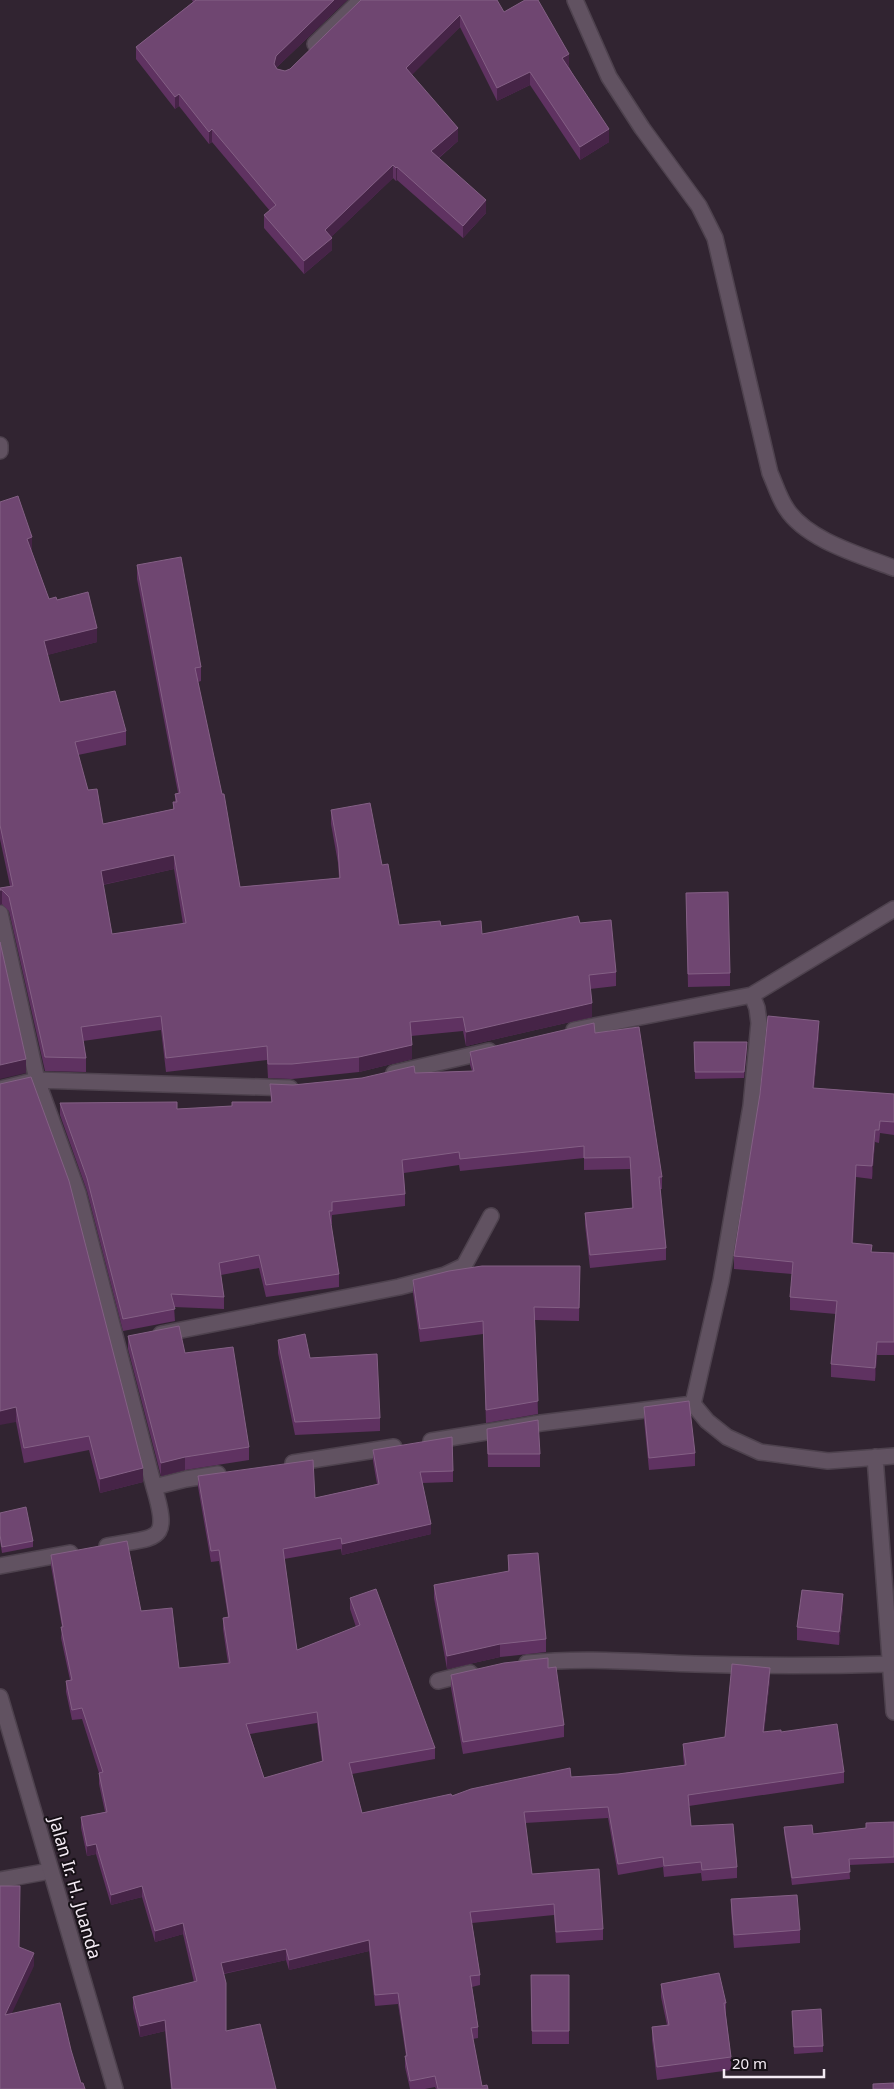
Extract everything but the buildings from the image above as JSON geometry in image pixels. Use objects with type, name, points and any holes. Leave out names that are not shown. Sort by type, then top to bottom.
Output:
[{"type":"street","points":[[303,56],[361,0]]},
{"type":"street","points":[[575,0],[591,40],[609,77],[642,128],[699,206],[715,238],[770,472],[786,509],[810,532],[854,553],[894,568]]},
{"type":"street","points":[[0,444],[0,451]]},
{"type":"street","points":[[562,1033],[752,995],[894,909]]},
{"type":"street","points":[[0,913],[37,1080],[78,1192],[122,1341],[154,1487],[162,1513],[162,1526],[159,1533],[150,1538],[0,1566]]},
{"type":"street","points":[[693,1404],[721,1281],[750,1106],[759,1023],[757,1008],[752,995]]},
{"type":"street","points":[[380,1077],[504,1047]]},
{"type":"street","points":[[0,1088],[37,1080],[302,1087]]},
{"type":"street","points":[[147,1336],[399,1287],[445,1275],[464,1266],[491,1216]]},
{"type":"street","points":[[274,1466],[542,1423],[693,1404]]},
{"type":"street","points":[[693,1404],[707,1421],[726,1437],[760,1452],[828,1461],[894,1456]]},
{"type":"street","points":[[875,1457],[894,1712]]},
{"type":"street","points":[[154,1487],[186,1479],[235,1472]]},
{"type":"street","points":[[510,1665],[563,1660],[703,1664],[890,1664]]},
{"type":"street","points":[[438,1681],[483,1670]]},
{"type":"street","name":"Jalan Ir. H. Juanda","points":[[0,1697],[115,2089]]},
{"type":"street","points":[[0,1880],[50,1871]]}]
